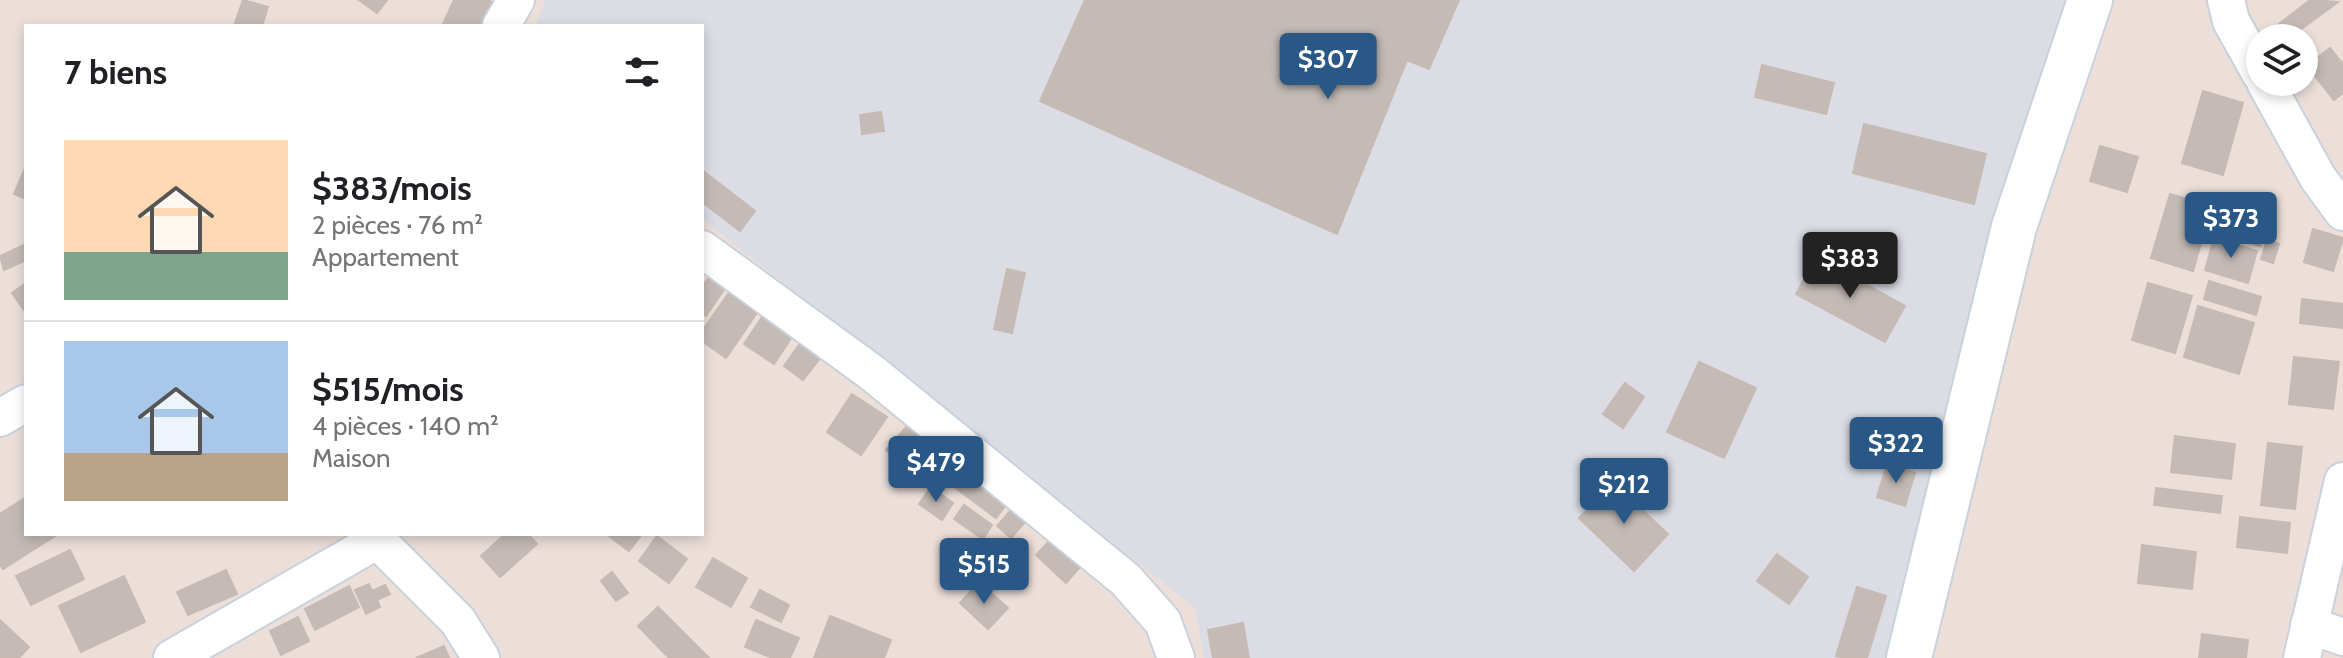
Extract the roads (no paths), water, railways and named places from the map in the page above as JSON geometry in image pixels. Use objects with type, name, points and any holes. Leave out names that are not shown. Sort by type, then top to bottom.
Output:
[{"type":"street","points":[[502,24],[516,0]]},
{"type":"street","points":[[1909,658],[2014,227],[2090,0]]},
{"type":"street","points":[[2226,0],[2231,21],[2246,48]]},
{"type":"street","points":[[2273,96],[2318,178],[2343,212]]},
{"type":"street","points":[[704,250],[871,372],[1126,580],[1163,622],[1176,658]]},
{"type":"street","points":[[0,418],[24,404]]},
{"type":"street","points":[[2343,481],[2305,641],[2343,637]]},
{"type":"street","points":[[170,656],[375,537],[458,621],[481,658]]}]
